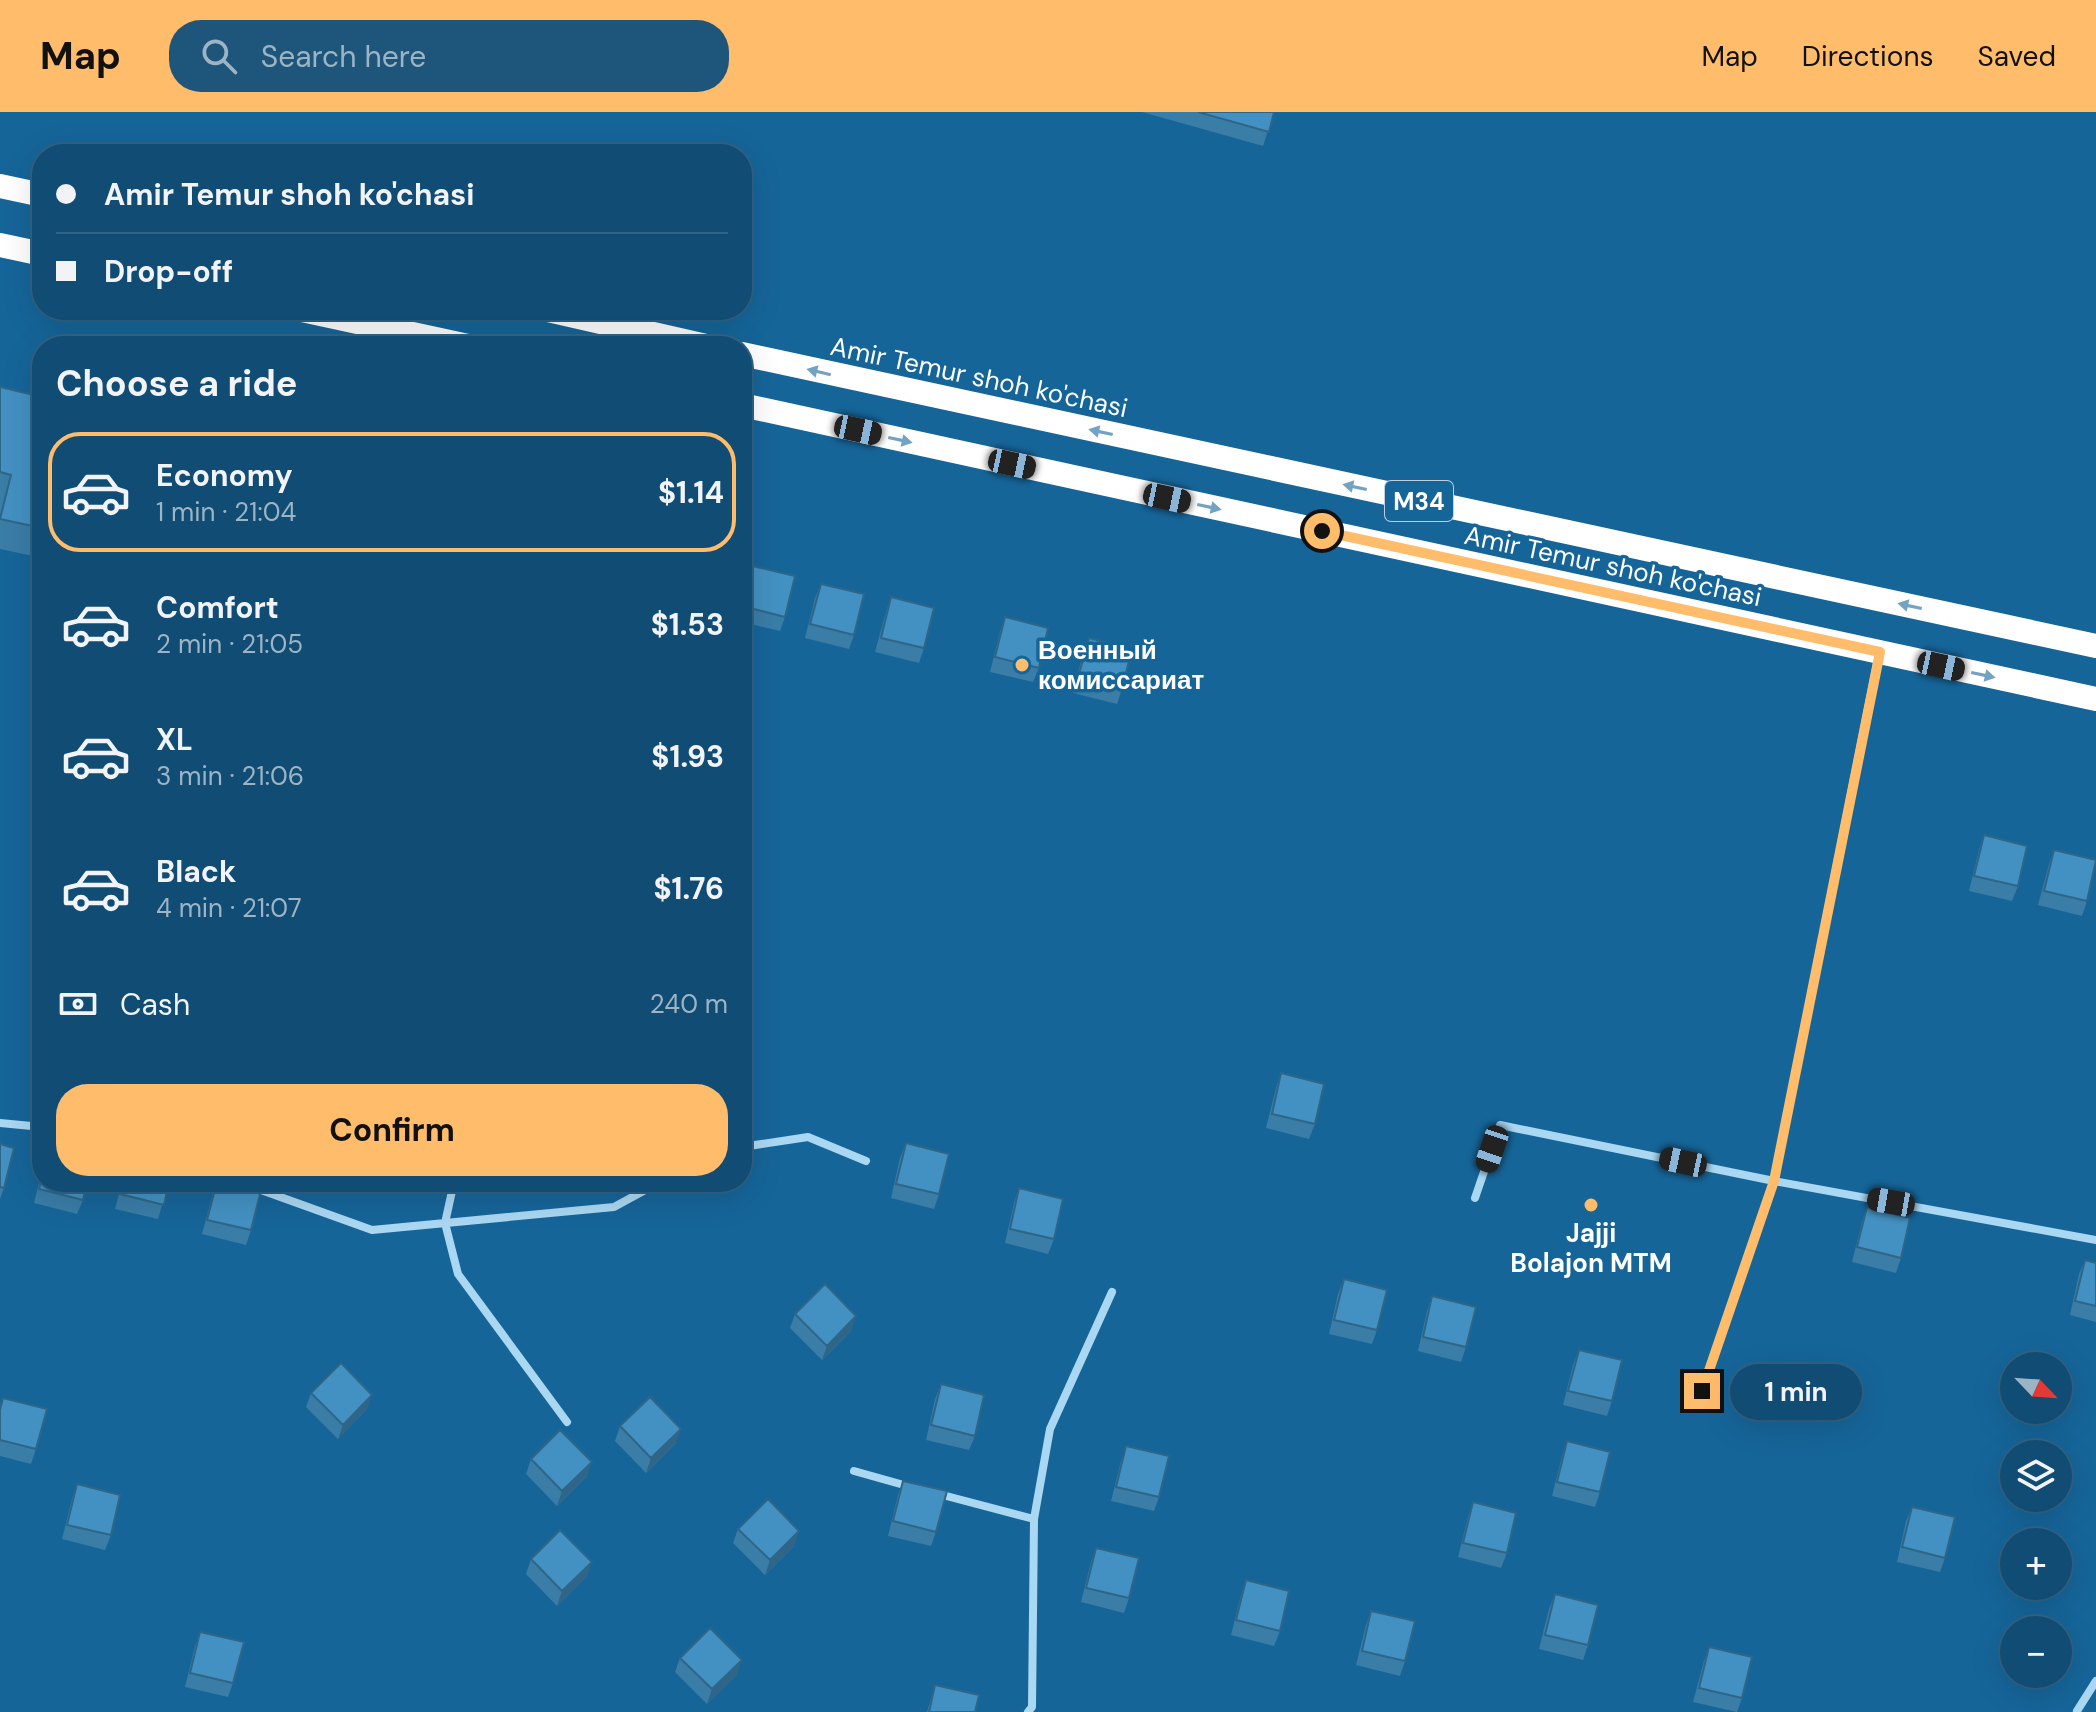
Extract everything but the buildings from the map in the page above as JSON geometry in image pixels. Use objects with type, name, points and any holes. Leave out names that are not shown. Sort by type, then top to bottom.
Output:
[{"type":"highway","points":[[0,186],[32,193]]},
{"type":"highway","points":[[0,245],[32,252]]},
{"type":"highway","points":[[348,320],[422,336]]},
{"type":"highway","points":[[592,320],[662,336]]},
{"type":"highway","name":"Amir Temur shoh ko'chasi","points":[[752,356],[2096,646]]},
{"type":"highway","name":"Amir Temur shoh ko'chasi","points":[[752,407],[2096,699]]},
{"type":"street","points":[[1702,1391],[1774,1181],[1880,652]]},
{"type":"street","points":[[0,1123],[32,1126]]},
{"type":"street","points":[[1475,1198],[1500,1125],[1774,1181],[2096,1240]]},
{"type":"street","points":[[752,1145],[808,1137],[866,1161]]},
{"type":"street","points":[[267,1192],[372,1230],[614,1207],[642,1192]]},
{"type":"street","points":[[452,1192],[445,1223],[458,1274],[567,1422]]},
{"type":"street","points":[[1028,1712],[1032,1707],[1034,1519],[1050,1429],[1112,1292]]},
{"type":"street","points":[[854,1471],[914,1487]]},
{"type":"street","points":[[929,1491],[1034,1519]]},
{"type":"street","points":[[2077,1711],[2096,1681]]},
{"type":"place","name":"Военный комиссариат","points":[[1022,665]]},
{"type":"place","name":"Jajji Bolajon MTM","points":[[1591,1205]]},
{"type":"route","points":[[1322,531],[1880,652],[1774,1181],[1702,1391]]}]
